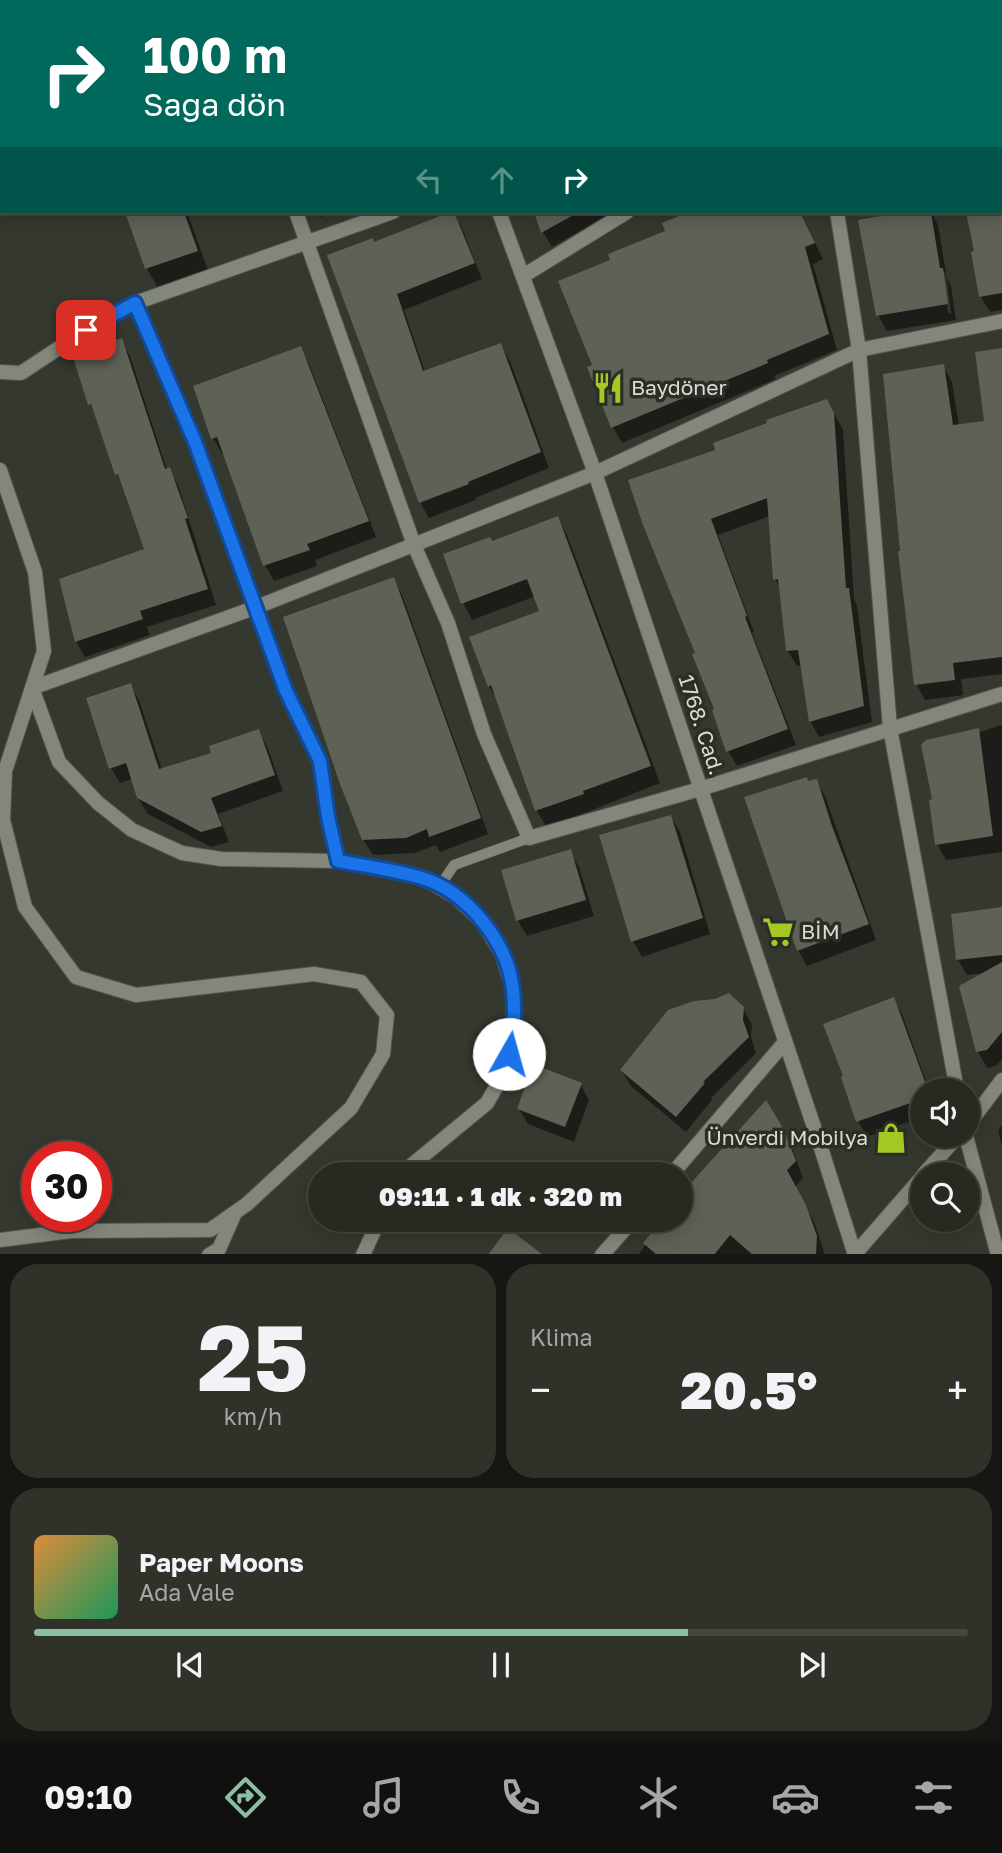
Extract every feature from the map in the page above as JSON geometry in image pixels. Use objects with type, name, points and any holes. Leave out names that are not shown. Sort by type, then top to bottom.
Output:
[{"type":"street","points":[[297,214],[414,545],[448,623],[484,734],[529,838],[700,789],[890,727],[1002,694]]},
{"type":"street","points":[[0,372],[21,373],[86,330],[135,303],[387,214]]},
{"type":"street","name":"1768. Cad.","points":[[500,214],[595,473],[854,1254]]},
{"type":"street","points":[[523,276],[624,214]]},
{"type":"street","points":[[837,214],[859,350],[890,727],[955,1078]]},
{"type":"street","points":[[135,303],[195,442],[286,691],[320,761],[338,861]]},
{"type":"street","points":[[32,688],[254,608],[595,473],[859,350],[1002,321]]},
{"type":"street","points":[[0,470],[35,572],[44,651],[5,771],[4,820],[25,907],[76,977],[136,995],[314,974],[361,982],[387,1015],[383,1054],[351,1108],[247,1204],[210,1230],[71,1231],[0,1240]]},
{"type":"street","points":[[32,688],[59,762],[98,803],[132,830],[183,853],[222,859],[338,861],[423,878],[440,886],[471,909],[494,938],[502,954],[513,989],[513,1035],[504,1073],[488,1103],[416,1162]]},
{"type":"street","points":[[682,1162],[785,1042]]},
{"type":"street","points":[[980,1109],[1002,1080]]},
{"type":"street","points":[[935,1162],[947,1148]]},
{"type":"street","points":[[969,1148],[998,1254]]},
{"type":"street","points":[[854,1254],[910,1190]]},
{"type":"street","points":[[211,1254],[219,1249],[236,1212]]},
{"type":"street","points":[[363,1254],[374,1232]]},
{"type":"street","points":[[603,1254],[622,1232]]},
{"type":"lane","points":[[440,886],[454,865],[529,838]]},
{"type":"building","points":[[126,214],[185,214],[198,251],[145,269]]},
{"type":"building","points":[[445,214],[455,214],[475,263],[397,294],[423,371],[501,343],[541,452],[419,503],[327,255],[373,238],[374,242]]},
{"type":"building","points":[[535,214],[575,214],[541,233]]},
{"type":"building","points":[[684,214],[801,214],[815,243],[805,247],[829,334],[767,360],[768,363],[611,428],[587,367],[592,365],[558,281],[610,260],[608,254],[665,231],[662,223]]},
{"type":"building","points":[[892,214],[931,214],[948,304],[876,316],[858,220]]},
{"type":"building","points":[[966,214],[1002,214],[1002,293],[979,297],[971,252],[974,251]]},
{"type":"building","points":[[122,338],[165,469],[170,467],[188,518],[185,519],[208,589],[140,611],[143,619],[75,642],[59,579],[144,549],[91,404],[88,405],[72,354]]},
{"type":"building","points":[[301,346],[369,521],[307,544],[310,550],[263,566],[217,437],[211,439],[193,386]]},
{"type":"building","points":[[1002,348],[1002,657],[953,663],[955,680],[914,685],[898,551],[883,374],[944,364],[953,425],[984,421],[975,352]]},
{"type":"building","points":[[827,399],[834,413],[846,588],[849,588],[864,706],[809,722],[798,650],[786,651],[778,579],[773,580],[767,498],[711,519],[788,729],[726,752],[712,710],[714,709],[692,654],[695,653],[643,525],[628,480],[715,450],[713,443],[767,423],[766,420]]},
{"type":"building","points":[[558,516],[651,766],[535,811],[491,685],[488,687],[469,637],[539,611],[527,579],[461,604],[443,554],[490,537],[492,541]]},
{"type":"building","points":[[394,577],[481,818],[429,837],[427,829],[406,838],[362,840],[283,617]]},
{"type":"building","points":[[131,683],[159,769],[211,753],[209,746],[259,729],[275,775],[211,798],[222,826],[201,832],[137,798],[126,763],[109,769],[86,698]]},
{"type":"building","points":[[979,728],[993,836],[935,845],[929,800],[932,799],[921,745],[926,740]]},
{"type":"building","points":[[807,777],[808,781],[817,779],[869,924],[797,951],[744,797]]},
{"type":"building","points":[[671,815],[703,918],[631,942],[599,835]]},
{"type":"building","points":[[571,849],[586,900],[516,921],[501,870]]},
{"type":"building","points":[[1002,907],[1002,955],[956,960],[951,914]]},
{"type":"building","points":[[1002,962],[1002,1032],[987,1050],[976,1052],[959,986]]},
{"type":"building","points":[[729,993],[744,1007],[743,1020],[749,1037],[703,1082],[705,1083],[676,1117],[620,1070],[668,1010]]},
{"type":"building","points":[[894,997],[924,1078],[910,1078],[910,1103],[856,1122],[841,1077],[843,1076],[823,1024]]},
{"type":"building","points":[[533,1064],[582,1083],[565,1127],[517,1109]]},
{"type":"building","points":[[766,1100],[783,1128],[796,1161],[787,1170],[806,1205],[817,1236],[816,1254],[752,1254],[730,1235],[715,1254],[656,1254],[643,1243],[652,1232],[693,1232],[693,1181]]},
{"type":"building","points":[[505,1232],[513,1232],[542,1254],[489,1254]]},
{"type":"place","name":"Baydöner","points":[[608,388]]},
{"type":"place","name":"BİM","points":[[778,932]]},
{"type":"place","name":"Ünverdi Mobilya","points":[[891,1138]]},
{"type":"route","points":[[86,330],[135,303],[195,442],[286,691],[320,761],[338,861],[423,878],[440,886],[471,909],[494,938],[513,989],[513,1035],[509,1054]]}]
